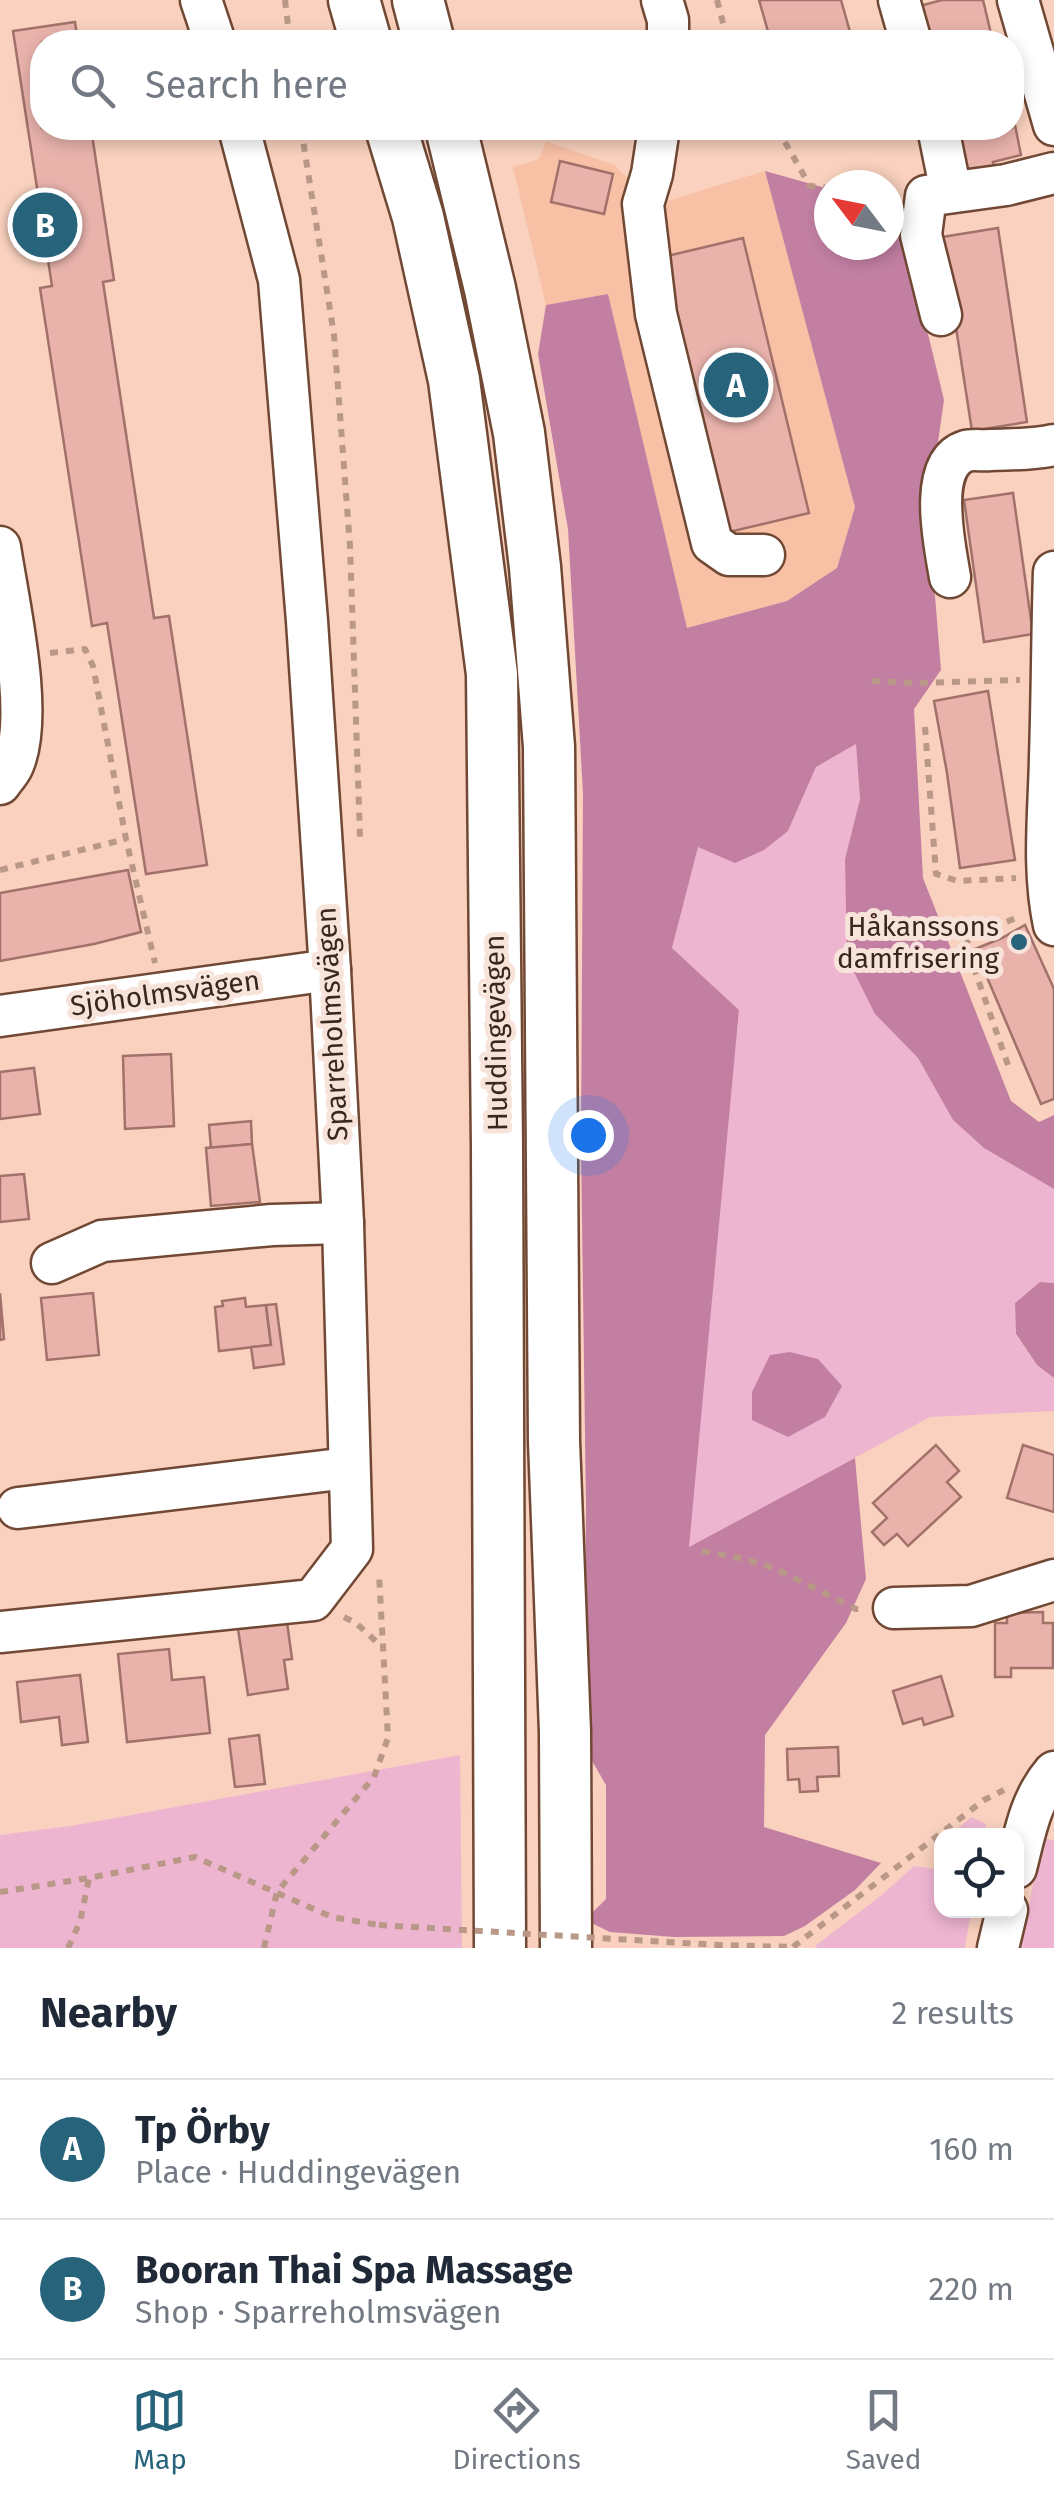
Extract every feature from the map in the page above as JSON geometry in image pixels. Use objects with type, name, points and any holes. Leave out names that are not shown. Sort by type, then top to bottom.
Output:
[{"type":"main road","points":[[354,0],[363,30]]},
{"type":"main road","points":[[418,0],[426,30]]},
{"type":"main road","name":"Huddingevägen","points":[[395,140],[418,217],[454,380],[492,674],[498,1148],[500,1948]]},
{"type":"main road","name":"Huddingevägen","points":[[454,140],[519,433],[535,567],[549,747],[554,1441],[565,1732],[566,1948]]},
{"type":"street","points":[[201,0],[211,30]]},
{"type":"street","points":[[899,0],[908,30]]},
{"type":"street","points":[[1018,0],[1054,124]]},
{"type":"street","name":"Sparreholmsvägen","points":[[242,140],[278,280],[307,621],[343,1222],[352,1549],[313,1600]]},
{"type":"street","points":[[657,140],[643,204],[656,314],[712,543],[729,555],[764,555]]},
{"type":"street","points":[[940,140],[951,192]]},
{"type":"street","points":[[941,316],[921,235],[926,196],[1054,173]]},
{"type":"street","points":[[950,576],[941,524],[943,484],[951,461],[966,451],[1054,445]]},
{"type":"street","points":[[0,547],[8,658],[23,722],[13,765],[0,784]]},
{"type":"street","points":[[1050,902],[1046,837],[1052,758],[1054,572]]},
{"type":"street","name":"Sjöholmsvägen","points":[[0,1016],[330,970]]},
{"type":"street","points":[[52,1263],[102,1240],[343,1222]]},
{"type":"street","points":[[18,1508],[348,1468]]},
{"type":"street","points":[[894,1608],[971,1606],[1054,1580]]},
{"type":"street","points":[[0,1632],[313,1600]]},
{"type":"street","points":[[1024,1836],[1030,1812],[1054,1772]]},
{"type":"street","points":[[998,1948],[1005,1918]]},
{"type":"path","points":[[285,0],[289,30]]},
{"type":"path","points":[[717,0],[725,30]]},
{"type":"path","points":[[303,140],[334,336]]},
{"type":"path","points":[[784,140],[810,186],[814,186]]},
{"type":"path","points":[[8,658],[84,649],[93,666],[126,840],[162,994]]},
{"type":"path","points":[[872,680],[1050,680]]},
{"type":"path","points":[[925,727],[936,874],[1050,902]]},
{"type":"path","points":[[0,870],[126,840]]},
{"type":"path","points":[[1008,1066],[967,939],[1050,902]]},
{"type":"path","points":[[702,1551],[774,1568],[856,1609],[894,1608]]},
{"type":"path","points":[[313,1600],[356,1623],[382,1647]]},
{"type":"path","points":[[264,1948],[276,1892],[374,1777],[388,1738],[384,1672]]},
{"type":"path","points":[[0,1892],[195,1856],[332,1917],[379,1925],[717,1947],[794,1948],[984,1800]]},
{"type":"path","points":[[68,1948],[80,1922],[89,1878]]},
{"type":"shaded area","points":[[546,141],[614,165],[645,195],[661,203],[765,171],[804,301],[855,507],[837,568],[787,601],[686,629],[608,294],[546,305],[513,167],[539,159]]},
{"type":"shaded area","points":[[765,171],[814,185],[814,260],[904,260],[904,253],[929,338],[944,400],[934,470],[929,553],[941,670],[914,709],[923,878],[1011,1101],[1039,1122],[1054,1115],[1054,1189],[984,1148],[953,1120],[918,1058],[875,1014],[847,958],[845,859],[860,799],[856,744],[816,767],[788,831],[764,850],[735,863],[698,847],[672,948],[739,1010],[689,1547],[855,1458],[866,1579],[846,1623],[765,1735],[764,1827],[881,1863],[855,1890],[805,1926],[784,1936],[674,1937],[610,1932],[585,1920],[606,1899],[606,1785],[584,1747],[583,793],[568,529],[538,354],[546,305],[608,294],[687,628],[787,601],[837,568],[855,507]]},
{"type":"shaded area","points":[[856,744],[860,799],[845,859],[875,1014],[918,1058],[953,1120],[984,1148],[1054,1189],[1054,1283],[1040,1282],[1015,1304],[1016,1335],[1037,1365],[1054,1378],[1054,1411],[930,1417],[688,1548],[739,1010],[672,948],[698,846],[735,862],[788,831],[816,767]]},
{"type":"shaded area","points":[[1040,1282],[1054,1283],[1054,1378],[1037,1365],[1016,1334],[1015,1303]]},
{"type":"shaded area","points":[[790,1352],[818,1359],[842,1386],[825,1417],[788,1437],[752,1420],[752,1392],[770,1355]]},
{"type":"shaded area","points":[[460,1755],[462,1948],[0,1948],[0,1835],[71,1826]]},
{"type":"shaded area","points":[[971,1817],[986,1824],[985,1828],[959,1828]]},
{"type":"shaded area","points":[[1042,1837],[1054,1841],[1054,1948],[1021,1948]]},
{"type":"shaded area","points":[[914,1866],[934,1869],[934,1918],[970,1918],[965,1948],[815,1946]]},
{"type":"building","points":[[759,0],[841,0],[849,30],[768,30]]},
{"type":"building","points":[[942,0],[983,0],[990,30],[927,30],[920,6]]},
{"type":"building","points":[[75,22],[76,30],[30,30],[30,140],[93,140],[114,280],[103,282],[154,618],[169,616],[207,865],[146,874],[107,623],[92,626],[40,288],[52,286],[13,31]]},
{"type":"building","points":[[957,140],[1018,140],[1021,155],[993,162],[995,170],[966,171]]},
{"type":"building","points":[[560,161],[613,174],[604,214],[551,202]]},
{"type":"building","points":[[998,228],[1027,422],[972,431],[942,237]]},
{"type":"building","points":[[743,238],[809,513],[729,532],[663,257]]},
{"type":"building","points":[[1013,493],[1033,634],[984,642],[964,500]]},
{"type":"building","points":[[988,691],[1015,860],[960,868],[934,701]]},
{"type":"building","points":[[128,870],[141,932],[0,961],[0,893]]},
{"type":"building","points":[[1025,925],[1054,989],[1054,1099],[1041,1104],[975,949]]},
{"type":"building","points":[[171,1054],[174,1126],[125,1129],[123,1056]]},
{"type":"building","points":[[34,1068],[40,1114],[0,1119],[0,1072]]},
{"type":"building","points":[[251,1121],[252,1144],[211,1148],[209,1125]]},
{"type":"building","points":[[252,1144],[260,1202],[211,1206],[206,1148]]},
{"type":"building","points":[[24,1174],[29,1219],[0,1222],[0,1176]]},
{"type":"building","points":[[0,1293],[4,1339],[0,1340]]},
{"type":"building","points":[[93,1293],[99,1355],[47,1360],[41,1298]]},
{"type":"building","points":[[245,1298],[246,1307],[266,1305],[271,1345],[219,1351],[215,1307],[223,1306],[222,1301]]},
{"type":"building","points":[[276,1304],[284,1364],[254,1368],[251,1347],[271,1345],[266,1305]]},
{"type":"building","points":[[936,1445],[959,1471],[947,1482],[961,1497],[908,1546],[897,1534],[884,1545],[872,1532],[887,1518],[873,1503]]},
{"type":"building","points":[[1023,1445],[1054,1455],[1054,1512],[1007,1498]]},
{"type":"building","points":[[1043,1612],[1043,1623],[1053,1623],[1053,1668],[1011,1668],[1011,1677],[995,1677],[995,1623],[1007,1623],[1007,1613]]},
{"type":"building","points":[[287,1622],[292,1659],[284,1660],[288,1689],[248,1695],[238,1629]]},
{"type":"building","points":[[169,1649],[172,1680],[204,1677],[210,1733],[127,1742],[118,1654]]},
{"type":"building","points":[[80,1675],[88,1742],[62,1745],[59,1717],[21,1722],[17,1682]]},
{"type":"building","points":[[941,1676],[953,1716],[924,1725],[922,1718],[903,1724],[893,1691]]},
{"type":"building","points":[[259,1735],[265,1784],[235,1787],[229,1739]]},
{"type":"building","points":[[838,1747],[839,1776],[817,1777],[818,1791],[800,1792],[799,1779],[788,1780],[787,1749]]},
{"type":"place","name":"Booran Thai Spa Massage","points":[[45,225]]},
{"type":"place","name":"Tp Örby","points":[[736,385]]},
{"type":"place","name":"Håkanssons damfrisering","points":[[1019,942]]}]
